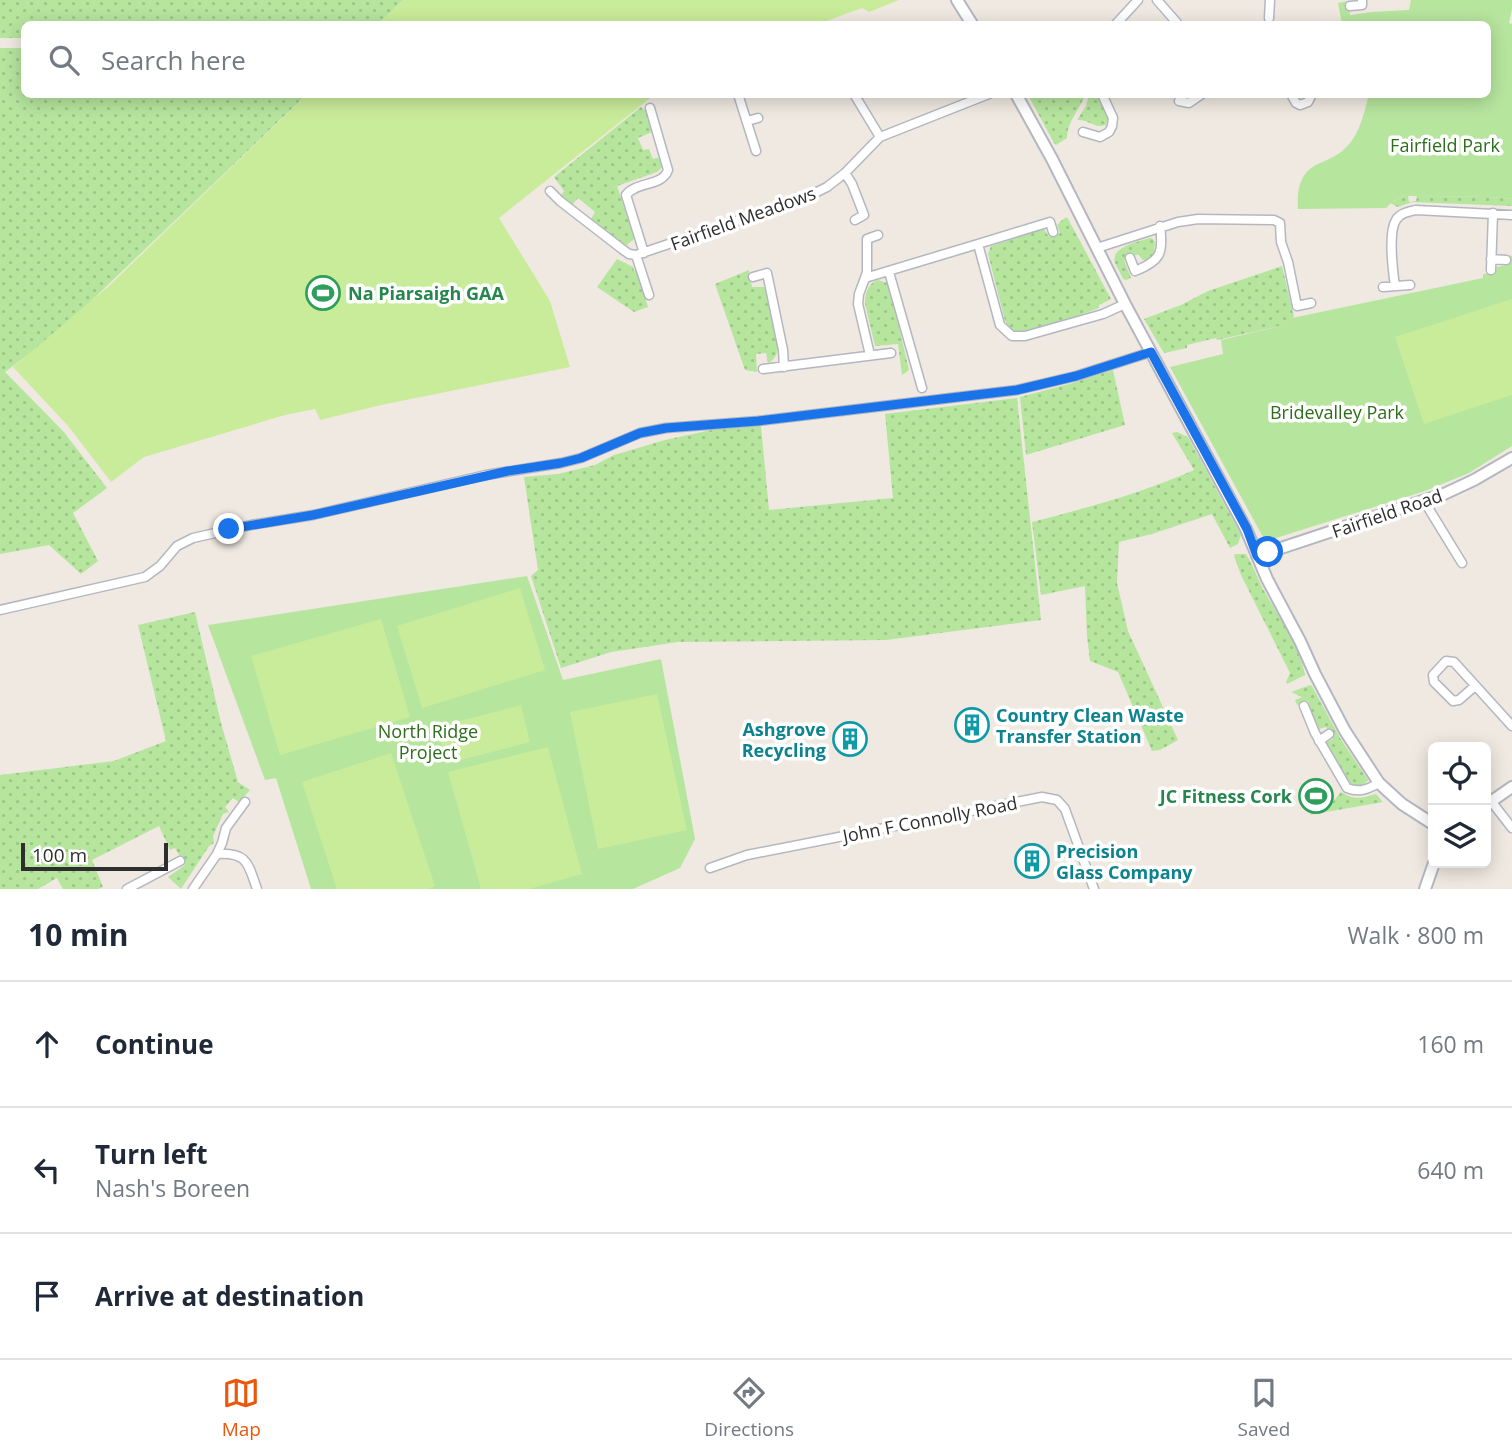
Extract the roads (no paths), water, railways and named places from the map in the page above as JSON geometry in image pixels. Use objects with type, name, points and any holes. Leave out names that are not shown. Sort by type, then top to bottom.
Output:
[{"type":"street","points":[[957,0],[970,21]]},
{"type":"street","points":[[1119,21],[1138,0]]},
{"type":"street","points":[[1157,0],[1175,21]]},
{"type":"street","points":[[1269,18],[1270,0]]},
{"type":"street","points":[[1350,6],[1362,5],[1362,0]]},
{"type":"street","points":[[739,98],[756,151]]},
{"type":"street","points":[[856,98],[880,137]]},
{"type":"street","name":"Fairfield Meadows","points":[[640,254],[805,198],[827,187],[845,173],[880,137],[979,98]]},
{"type":"street","points":[[1018,98],[1125,304],[1247,529],[1267,579],[1345,731],[1379,783],[1402,804],[1428,821]]},
{"type":"street","points":[[1083,132],[1100,136],[1109,132],[1113,118],[1104,98]]},
{"type":"street","points":[[1179,101],[1189,103],[1198,98]]},
{"type":"street","points":[[1293,98],[1300,105],[1308,102],[1310,98]]},
{"type":"street","points":[[649,295],[626,195],[631,189],[662,179],[667,174],[650,108]]},
{"type":"street","points":[[747,121],[758,118]]},
{"type":"street","points":[[649,143],[659,141]]},
{"type":"street","points":[[845,173],[864,215],[855,220]]},
{"type":"street","points":[[550,191],[629,254],[640,254]]},
{"type":"street","points":[[1395,286],[1392,259],[1394,228],[1396,220],[1404,213],[1416,210],[1512,215]]},
{"type":"street","points":[[1491,270],[1493,213]]},
{"type":"street","points":[[1097,248],[1160,226],[1198,219],[1278,221],[1281,227],[1280,242],[1289,262],[1297,306],[1311,303]]},
{"type":"street","points":[[865,278],[1050,222],[1053,232]]},
{"type":"street","points":[[1130,258],[1135,271],[1155,261],[1161,246],[1160,226]]},
{"type":"street","points":[[870,355],[858,304],[867,272],[867,239],[878,235]]},
{"type":"street","points":[[978,244],[1000,325],[1012,336],[1025,336],[1103,314],[1125,304]]},
{"type":"street","points":[[1491,259],[1506,260]]},
{"type":"street","points":[[889,272],[922,388]]},
{"type":"street","points":[[754,278],[766,273],[783,350],[784,367]]},
{"type":"street","points":[[1383,287],[1410,285]]},
{"type":"street","points":[[0,610],[145,576],[160,566],[177,546],[193,538],[313,515],[497,473],[561,463],[581,458],[640,433],[680,426],[758,421],[1017,390],[1076,376],[1151,352]]},
{"type":"street","points":[[763,369],[891,353]]},
{"type":"street","name":"Fairfield Road","points":[[1257,556],[1424,501],[1474,480],[1512,457]]},
{"type":"street","points":[[1424,501],[1462,563]]},
{"type":"street","points":[[1475,686],[1459,700],[1453,701],[1434,682],[1433,675],[1446,661],[1452,661],[1512,726]]},
{"type":"street","points":[[1304,706],[1319,741],[1348,788],[1362,791],[1379,783]]},
{"type":"street","points":[[1319,741],[1329,734]]},
{"type":"street","points":[[1491,802],[1512,787]]},
{"type":"street","name":"John F Connolly Road","points":[[710,868],[747,855],[1042,797],[1057,800],[1065,809],[1094,889]]},
{"type":"street","points":[[193,889],[217,854],[226,828],[245,802]]},
{"type":"street","points":[[1491,805],[1512,828]]},
{"type":"street","points":[[217,854],[235,854],[246,861],[257,889]]},
{"type":"street","points":[[127,889],[180,861]]},
{"type":"street","points":[[1425,889],[1432,868]]},
{"type":"place","name":"Na Piarsaigh GAA","points":[[323,293]]},
{"type":"place","name":"Country Clean Waste Transfer Station","points":[[972,725]]},
{"type":"place","name":"Ashgrove Recycling","points":[[850,739]]},
{"type":"place","name":"JC Fitness Cork","points":[[1316,796]]},
{"type":"place","name":"Precision Glass Company","points":[[1032,861]]},
{"type":"park label","name":"Fairfield Park","points":[[1445,145]]},
{"type":"park label","name":"Bridevalley Park","points":[[1337,412]]},
{"type":"park label","name":"North Ridge Project","points":[[428,741]]}]
